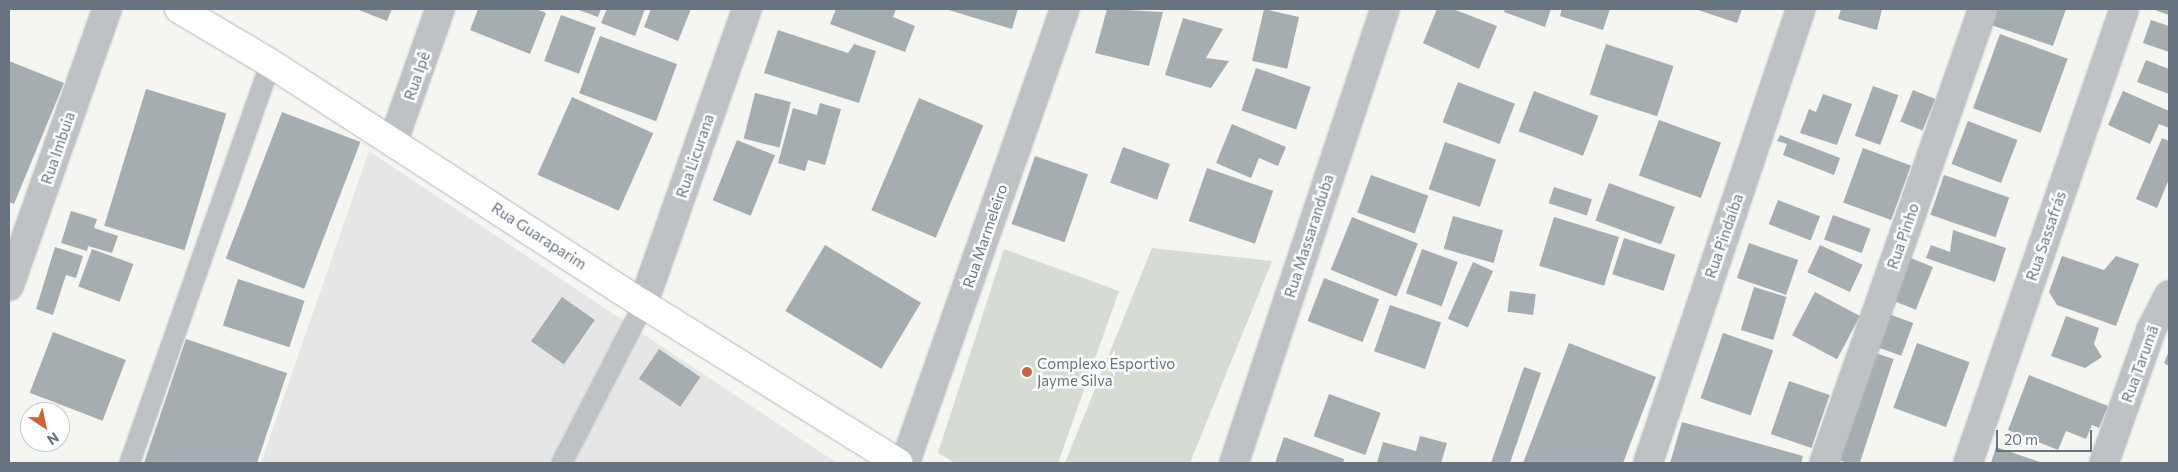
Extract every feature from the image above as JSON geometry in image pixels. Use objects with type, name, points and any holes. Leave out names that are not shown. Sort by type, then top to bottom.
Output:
[{"type":"street","name":"Rua Imbuia","points":[[9,286],[107,9]]},
{"type":"street","name":"Rua Guaraparim","points":[[179,9],[270,63],[643,304],[898,463]]},
{"type":"street","name":"Rua Ipê","points":[[393,142],[440,9]]},
{"type":"street","name":"Rua Licurana","points":[[643,304],[747,9]]},
{"type":"street","name":"Rua Marmeleiro","points":[[905,463],[1065,9]]},
{"type":"street","name":"Rua Massaranduba","points":[[1234,463],[1385,9]]},
{"type":"street","name":"Rua Pindaíba","points":[[1648,463],[1801,9]]},
{"type":"street","name":"Rua Pinho","points":[[1824,463],[1983,9]]},
{"type":"street","name":"Rua Sassafrás","points":[[1968,463],[2124,9]]},
{"type":"street","name":"Rua Tarumã","points":[[2104,463],[2151,330],[2169,295]]},
{"type":"lane","points":[[129,463],[270,63]]},
{"type":"lane","points":[[561,463],[643,304]]},
{"type":"shaded area","points":[[369,151],[837,463],[261,463]]},
{"type":"shaded area","points":[[1152,248],[1272,261],[1190,463],[1065,463]]},
{"type":"shaded area","name":"Complexo Esportivo Jayme Silva","points":[[1004,249],[1119,291],[1058,463],[955,463],[938,453]]},
{"type":"building","points":[[356,9],[392,9],[387,21]]},
{"type":"building","points":[[478,9],[536,9],[546,13],[530,54],[470,30]]},
{"type":"building","points":[[576,9],[601,9],[598,17]]},
{"type":"building","points":[[607,9],[645,9],[635,36],[601,23]]},
{"type":"building","points":[[651,9],[691,9],[678,41],[644,27]]},
{"type":"building","points":[[836,9],[896,9],[893,17],[915,26],[905,52],[830,24]]},
{"type":"building","points":[[945,9],[1018,9],[1012,29]]},
{"type":"building","points":[[1107,9],[1163,12],[1149,66],[1095,53]]},
{"type":"building","points":[[1264,9],[1299,17],[1287,69],[1252,61]]},
{"type":"building","points":[[1437,9],[1453,9],[1497,26],[1479,69],[1423,43]]},
{"type":"building","points":[[1505,9],[1551,9],[1545,27],[1504,12]]},
{"type":"building","points":[[1562,9],[1610,9],[1603,30],[1560,16]]},
{"type":"building","points":[[1695,9],[1742,9],[1737,23]]},
{"type":"building","points":[[1841,9],[1882,9],[1877,30],[1838,19]]},
{"type":"building","points":[[1993,9],[2066,9],[2053,46],[1988,24]]},
{"type":"building","points":[[2152,9],[2169,9],[2169,15]]},
{"type":"building","points":[[561,15],[596,28],[579,74],[544,61]]},
{"type":"building","points":[[1183,18],[1223,29],[1206,58],[1229,61],[1211,88],[1165,75]]},
{"type":"building","points":[[2151,20],[2169,26],[2169,52],[2143,43]]},
{"type":"building","points":[[778,30],[848,53],[854,44],[876,51],[859,103],[764,73]]},
{"type":"building","points":[[2000,34],[2068,59],[2041,133],[1973,108]]},
{"type":"building","points":[[600,36],[677,64],[656,121],[579,93]]},
{"type":"building","points":[[1606,44],[1674,66],[1657,116],[1590,94]]},
{"type":"building","points":[[2146,60],[2169,69],[2169,94],[2137,82]]},
{"type":"building","points":[[9,61],[64,83],[14,204],[9,202]]},
{"type":"building","points":[[1256,68],[1311,87],[1296,129],[1241,111]]},
{"type":"building","points":[[1458,82],[1515,104],[1500,144],[1443,122]]},
{"type":"building","points":[[1873,86],[1898,95],[1880,145],[1855,136]]},
{"type":"building","points":[[146,89],[226,114],[185,250],[104,226]]},
{"type":"building","points":[[1913,90],[1935,99],[1923,131],[1900,122]]},
{"type":"building","points":[[1534,91],[1598,116],[1583,156],[1519,131]]},
{"type":"building","points":[[2123,91],[2169,111],[2169,128],[2159,124],[2150,144],[2108,125]]},
{"type":"building","points":[[755,93],[791,102],[780,148],[744,139]]},
{"type":"building","points":[[1823,94],[1852,104],[1837,145],[1800,133],[1809,109],[1816,112]]},
{"type":"building","points":[[572,97],[653,133],[619,211],[537,175]]},
{"type":"building","points":[[919,98],[983,125],[936,238],[871,210]]},
{"type":"building","points":[[820,103],[841,109],[825,165],[808,160],[805,171],[778,163],[793,108],[817,115]]},
{"type":"building","points":[[282,112],[360,142],[304,289],[226,259]]},
{"type":"building","points":[[1659,120],[1721,143],[1701,198],[1639,175]]},
{"type":"building","points":[[1968,121],[2017,140],[2001,183],[1952,164]]},
{"type":"building","points":[[1232,124],[1286,147],[1278,166],[1259,158],[1251,178],[1216,163]]},
{"type":"building","points":[[1780,135],[1840,158],[1834,175],[1783,155],[1787,144],[1777,141]]},
{"type":"building","points":[[2162,138],[2169,141],[2169,179],[2157,208],[2136,199]]},
{"type":"building","points":[[737,140],[775,155],[751,216],[713,200]]},
{"type":"building","points":[[1445,142],[1496,160],[1480,207],[1429,189]]},
{"type":"building","points":[[1123,147],[1170,164],[1157,200],[1110,183]]},
{"type":"building","points":[[1863,148],[1911,165],[1891,220],[1843,203]]},
{"type":"building","points":[[1035,156],[1088,174],[1065,242],[1012,224]]},
{"type":"building","points":[[1207,168],[1273,191],[1255,244],[1189,221]]},
{"type":"building","points":[[1371,175],[1428,196],[1415,233],[1357,213]]},
{"type":"building","points":[[1944,175],[2009,197],[1996,237],[1930,215]]},
{"type":"building","points":[[1609,183],[1675,207],[1661,245],[1595,221]]},
{"type":"building","points":[[1554,187],[1592,199],[1587,216],[1549,203]]},
{"type":"building","points":[[1778,200],[1820,216],[1811,240],[1769,224]]},
{"type":"building","points":[[71,211],[97,219],[94,228],[118,236],[112,253],[88,246],[87,251],[61,243]]},
{"type":"building","points":[[1833,215],[1871,229],[1862,253],[1824,239]]},
{"type":"building","points":[[1453,216],[1503,230],[1494,263],[1444,249]]},
{"type":"building","points":[[1352,217],[1418,244],[1396,296],[1331,270]]},
{"type":"building","points":[[1554,217],[1619,237],[1604,286],[1539,266]]},
{"type":"building","points":[[1953,230],[2006,248],[1995,282],[1926,258],[1931,245],[1950,252]]},
{"type":"building","points":[[1624,238],[1675,255],[1664,291],[1612,274]]},
{"type":"building","points":[[1749,243],[1798,260],[1786,295],[1737,278]]},
{"type":"building","points":[[825,245],[921,303],[881,369],[785,311]]},
{"type":"building","points":[[1820,245],[1863,265],[1850,292],[1807,272]]},
{"type":"building","points":[[55,247],[83,256],[76,278],[66,275],[53,315],[36,309]]},
{"type":"building","points":[[92,249],[133,264],[120,302],[78,287]]},
{"type":"building","points":[[1422,249],[1458,262],[1442,306],[1406,293]]},
{"type":"building","points":[[2062,256],[2104,270],[2116,256],[2139,264],[2116,326],[2057,305],[2049,292]]},
{"type":"building","points":[[1908,257],[1933,267],[1916,310],[1891,300]]},
{"type":"building","points":[[1473,262],[1493,271],[1468,328],[1448,319]]},
{"type":"building","points":[[1324,278],[1379,299],[1363,342],[1308,321]]},
{"type":"building","points":[[238,279],[305,301],[289,347],[223,326]]},
{"type":"building","points":[[1754,287],[1787,297],[1773,340],[1741,330]]},
{"type":"building","points":[[1510,291],[1536,294],[1533,315],[1507,312]]},
{"type":"building","points":[[1815,292],[1860,316],[1837,359],[1792,335]]},
{"type":"building","points":[[562,297],[595,320],[564,364],[531,341]]},
{"type":"building","points":[[1390,305],[1441,323],[1425,369],[1374,351]]},
{"type":"building","points":[[1886,313],[1913,323],[1901,356],[1874,346]]},
{"type":"building","points":[[2066,316],[2099,328],[2094,344],[2102,357],[2085,368],[2051,356]]},
{"type":"building","points":[[53,332],[126,360],[103,421],[70,408],[70,402],[54,402],[30,393]]},
{"type":"building","points":[[1723,333],[1773,350],[1751,415],[1701,398]]},
{"type":"building","points":[[186,339],[287,373],[257,463],[144,463]]},
{"type":"building","points":[[1569,343],[1656,377],[1623,463],[1523,463]]},
{"type":"building","points":[[1917,343],[1970,362],[1946,427],[1893,408]]},
{"type":"building","points":[[659,349],[700,377],[680,407],[639,379]]},
{"type":"building","points":[[1866,350],[1894,359],[1860,463],[1848,463],[1831,457]]},
{"type":"building","points":[[2169,351],[2169,366],[2164,363]]},
{"type":"building","points":[[1524,367],[1541,373],[1510,463],[1491,462]]},
{"type":"building","points":[[2029,375],[2108,406],[2099,428],[2092,425],[2086,439],[2066,431],[2058,450],[2008,430]]},
{"type":"building","points":[[1789,381],[1830,395],[1811,448],[1771,434]]},
{"type":"building","points":[[1329,394],[1381,413],[1365,455],[1314,436]]},
{"type":"building","points":[[1682,422],[1803,456],[1801,463],[1670,463]]},
{"type":"building","points":[[1420,436],[1447,443],[1441,463],[1377,463],[1383,442],[1416,451]]},
{"type":"building","points":[[1284,437],[1344,459],[1343,463],[1275,463]]},
{"type":"building","points":[[1996,447],[2043,463],[1991,463]]},
{"type":"place","name":"Complexo Esportivo Jayme Silva","points":[[1027,372]]}]
